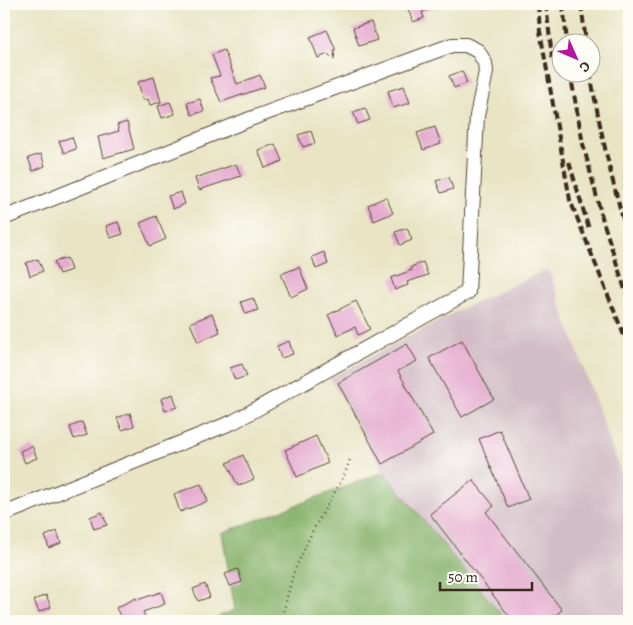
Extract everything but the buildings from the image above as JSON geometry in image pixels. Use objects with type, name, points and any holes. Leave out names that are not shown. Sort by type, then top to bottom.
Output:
[{"type":"street","points":[[4,218],[250,119],[452,45],[466,45],[478,51],[485,63],[486,72],[476,116],[468,292],[232,422],[4,514]]},
{"type":"path","points":[[280,621],[292,574],[313,530],[344,476],[351,457]]},
{"type":"shaded area","points":[[548,269],[629,495],[629,621],[506,621],[384,472],[330,378],[464,308]]},
{"type":"green space","points":[[384,472],[506,621],[207,621],[235,610],[222,533]]},
{"type":"railway","points":[[538,4],[540,31],[570,200],[629,348]]},
{"type":"railway","points":[[546,4],[550,40]]},
{"type":"railway","points":[[563,4],[566,32]]},
{"type":"railway","points":[[581,4],[585,32]]},
{"type":"railway","points":[[628,218],[625,196],[629,60]]},
{"type":"railway","points":[[572,82],[583,144],[603,221],[629,302]]},
{"type":"railway","points":[[592,82],[607,156],[629,239]]},
{"type":"railway","points":[[569,162],[589,229]]}]
